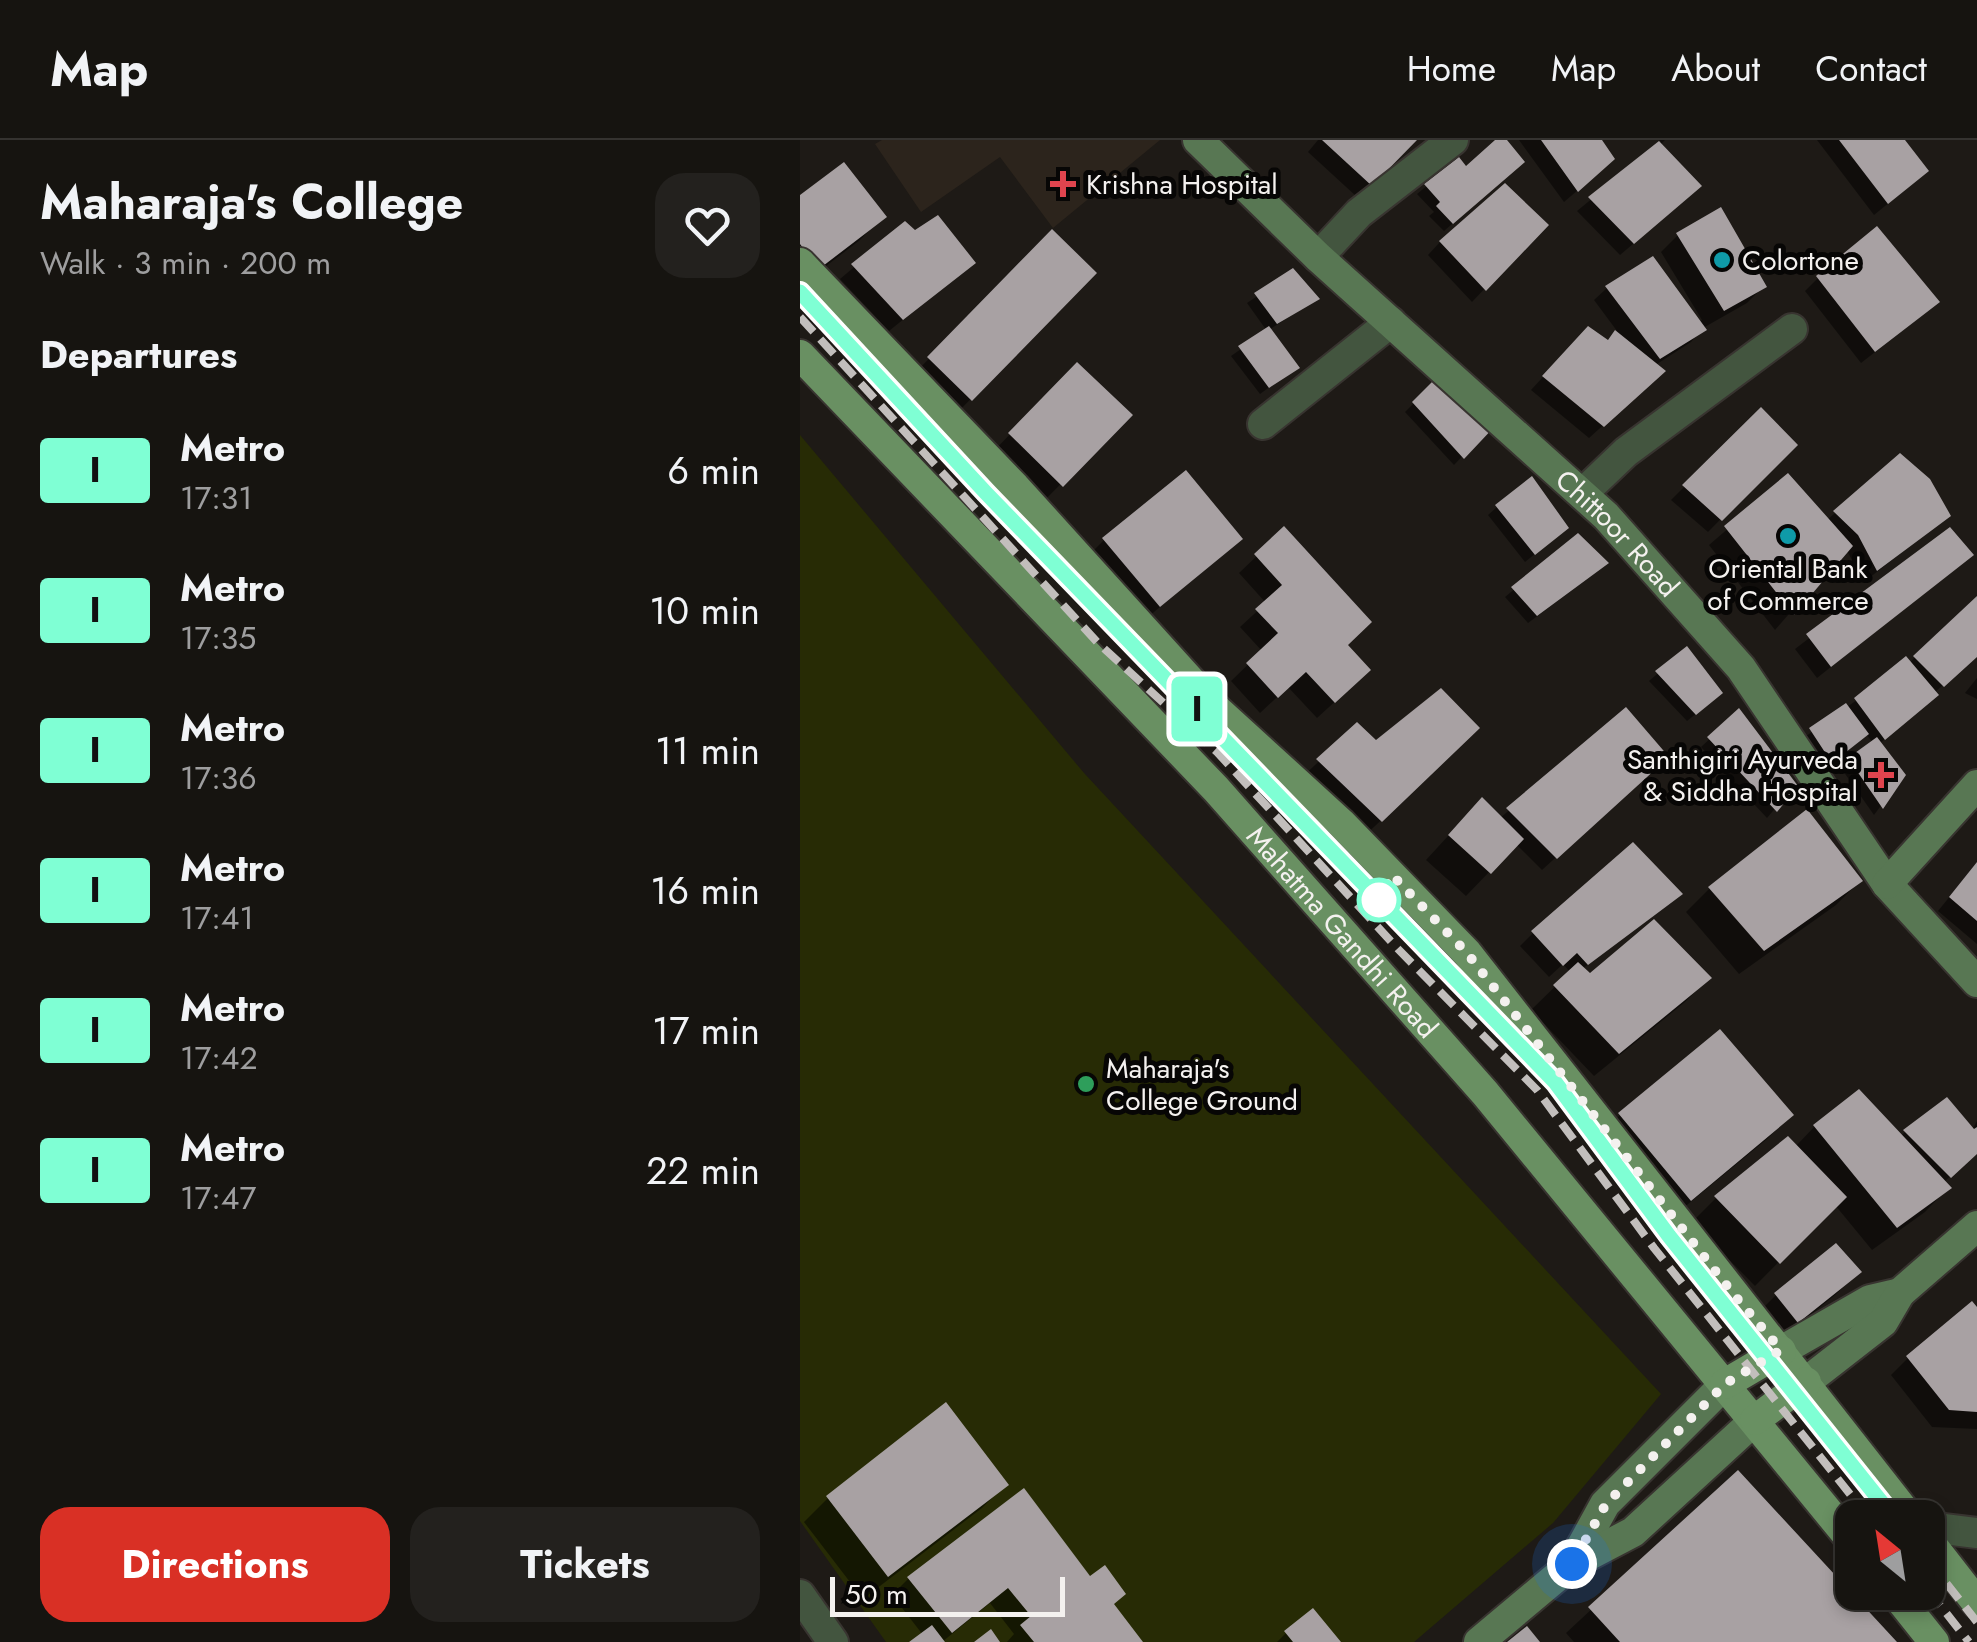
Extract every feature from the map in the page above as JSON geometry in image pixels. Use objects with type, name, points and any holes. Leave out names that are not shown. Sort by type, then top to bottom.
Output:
[{"type":"main road","name":"Chittoor Road","points":[[1198,140],[1318,257],[1606,516],[1741,668],[1887,884],[1977,982]]},
{"type":"main road","points":[[805,279],[1014,487],[1215,708],[1341,823],[1467,953],[1896,1500]]},
{"type":"main road","name":"Mahatma Gandhi Road","points":[[800,355],[1216,789],[1486,1093],[1835,1520]]},
{"type":"main road","points":[[1887,884],[1977,785]]},
{"type":"main road","points":[[1479,1642],[1572,1564],[1634,1532],[1755,1420],[1883,1322],[1900,1294],[1977,1226]]},
{"type":"main road","points":[[1572,1564],[1606,1504],[1725,1384],[1870,1300],[1900,1294]]},
{"type":"main road","points":[[1945,1562],[1977,1603]]},
{"type":"main road","points":[[1908,1610],[1934,1642]]},
{"type":"street","points":[[1318,257],[1359,213],[1453,140]]},
{"type":"street","points":[[1263,424],[1391,322]]},
{"type":"street","points":[[1582,494],[1626,452],[1792,329]]},
{"type":"street","points":[[1945,1529],[1977,1533]]},
{"type":"street","points":[[800,1594],[833,1642]]},
{"type":"shaded area","name":"Krishna Hospital","points":[[882,140],[1160,140],[1053,228],[1000,157],[921,212],[875,144]]},
{"type":"green space","name":"Maharaja's College Ground","points":[[800,435],[1084,773],[1661,1394],[1553,1523],[1414,1642],[886,1642],[800,1521]]},
{"type":"building","points":[[1322,140],[1417,140],[1372,186]]},
{"type":"building","points":[[1495,140],[1507,140],[1525,162],[1453,224],[1436,206],[1440,202],[1424,184],[1459,157],[1466,166]]},
{"type":"building","points":[[1541,140],[1602,140],[1615,159],[1578,192]]},
{"type":"building","points":[[1839,140],[1905,140],[1929,171],[1888,204]]},
{"type":"building","points":[[1659,141],[1702,186],[1634,244],[1588,197]]},
{"type":"building","points":[[844,162],[887,217],[819,269],[800,244],[800,195]]},
{"type":"building","points":[[1505,183],[1549,225],[1486,291],[1439,241]]},
{"type":"building","name":"Colortone","points":[[1721,207],[1767,287],[1724,311],[1676,233]]},
{"type":"building","points":[[938,215],[976,263],[903,320],[851,264],[905,221],[915,230]]},
{"type":"building","points":[[1877,226],[1940,302],[1875,352],[1816,276]]},
{"type":"building","points":[[1052,229],[1097,273],[972,401],[927,357]]},
{"type":"building","points":[[1653,256],[1707,330],[1660,359],[1605,286]]},
{"type":"building","points":[[1293,268],[1320,299],[1277,324],[1254,293]]},
{"type":"building","points":[[1269,326],[1300,368],[1269,388],[1238,346]]},
{"type":"building","points":[[1588,326],[1608,340],[1615,330],[1666,371],[1604,427],[1542,376]]},
{"type":"building","points":[[1077,362],[1133,415],[1063,487],[1008,433]]},
{"type":"building","points":[[1440,374],[1496,425],[1464,459],[1412,402]]},
{"type":"building","points":[[1761,407],[1798,445],[1722,521],[1682,485]]},
{"type":"building","points":[[1900,453],[1930,479],[1951,516],[1877,571],[1858,535],[1833,511]]},
{"type":"building","points":[[1186,470],[1243,539],[1160,607],[1102,538]]},
{"type":"building","name":"Oriental Bank of Commerce","points":[[1788,473],[1853,546],[1794,615],[1724,526]]},
{"type":"building","points":[[1532,476],[1569,528],[1535,555],[1495,505]]},
{"type":"building","points":[[1284,526],[1372,622],[1348,645],[1371,670],[1335,703],[1306,672],[1278,698],[1246,663],[1278,633],[1255,609],[1282,585],[1254,554]]},
{"type":"building","points":[[1950,527],[1974,555],[1831,667],[1806,634]]},
{"type":"building","points":[[1578,533],[1609,563],[1537,616],[1511,587]]},
{"type":"building","points":[[1977,596],[1977,657],[1944,687],[1913,656]]},
{"type":"building","points":[[1687,646],[1723,693],[1696,715],[1655,671]]},
{"type":"building","points":[[1906,656],[1939,695],[1885,740],[1854,698]]},
{"type":"building","points":[[1441,688],[1480,728],[1382,822],[1316,759],[1357,722],[1376,740]]},
{"type":"building","points":[[1846,703],[1869,734],[1832,763],[1809,728]]},
{"type":"building","points":[[1626,707],[1669,757],[1557,859],[1506,808]]},
{"type":"building","points":[[1739,708],[1798,786],[1777,812],[1707,737]]},
{"type":"building","points":[[1877,737],[1906,775],[1883,809],[1848,758]]},
{"type":"building","points":[[1482,797],[1524,839],[1491,874],[1448,835]]},
{"type":"building","points":[[1807,809],[1863,881],[1764,951],[1708,887]]},
{"type":"building","points":[[1633,842],[1683,894],[1588,965],[1577,953],[1563,966],[1531,931]]},
{"type":"building","points":[[1977,862],[1977,921],[1949,897]]},
{"type":"building","points":[[1654,919],[1712,978],[1619,1054],[1553,985],[1578,962],[1590,973]]},
{"type":"building","points":[[1720,1029],[1794,1115],[1691,1201],[1618,1113]]},
{"type":"building","points":[[1859,1089],[1952,1188],[1897,1228],[1813,1125]]},
{"type":"building","points":[[1947,1097],[1974,1129],[1977,1127],[1977,1154],[1951,1178],[1903,1130]]},
{"type":"building","points":[[1788,1136],[1847,1197],[1780,1264],[1714,1196]]},
{"type":"building","points":[[1836,1243],[1862,1272],[1798,1323],[1774,1293]]},
{"type":"building","points":[[1972,1301],[1977,1307],[1977,1412],[1949,1410],[1906,1356]]},
{"type":"building","points":[[946,1402],[1009,1485],[888,1577],[826,1496]]},
{"type":"building","points":[[1738,1470],[1835,1575],[1835,1610],[1867,1610],[1897,1642],[1620,1642],[1588,1607]]},
{"type":"building","points":[[1024,1488],[1090,1576],[1105,1565],[1126,1594],[1114,1604],[1143,1642],[1034,1642],[1020,1625],[1031,1616],[1008,1588],[952,1633],[907,1577]]},
{"type":"building","points":[[1313,1608],[1341,1642],[1293,1642],[1284,1631]]},
{"type":"building","points":[[932,1625],[945,1642],[909,1642]]},
{"type":"building","points":[[1527,1626],[1540,1642],[1507,1642]]},
{"type":"building","points":[[991,1629],[1000,1642],[974,1642]]},
{"type":"railway","points":[[800,293],[986,493],[1555,1083],[1669,1236],[1880,1500]]},
{"type":"railway","points":[[800,317],[1097,642],[1217,752],[1398,949],[1537,1090],[1654,1248],[1855,1500]]},
{"type":"railway","points":[[1945,1582],[1977,1622]]},
{"type":"railway","points":[[1944,1610],[1969,1642]]},
{"type":"metro line","name":"I","points":[[800,292],[986,493],[1555,1082],[1669,1236],[1880,1500]]},
{"type":"place","name":"Krishna Hospital","points":[[1063,184]]},
{"type":"place","name":"Colortone","points":[[1722,260]]},
{"type":"place","name":"Oriental Bank of Commerce","points":[[1788,536]]},
{"type":"place","name":"Santhigiri Ayurveda & Siddha Hospital","points":[[1881,775]]},
{"type":"place","name":"Maharaja's College Ground","points":[[1086,1084]]},
{"type":"route","points":[[1379,900],[1392,875],[1467,953],[1781,1350],[1725,1384],[1606,1504],[1572,1564]]}]
